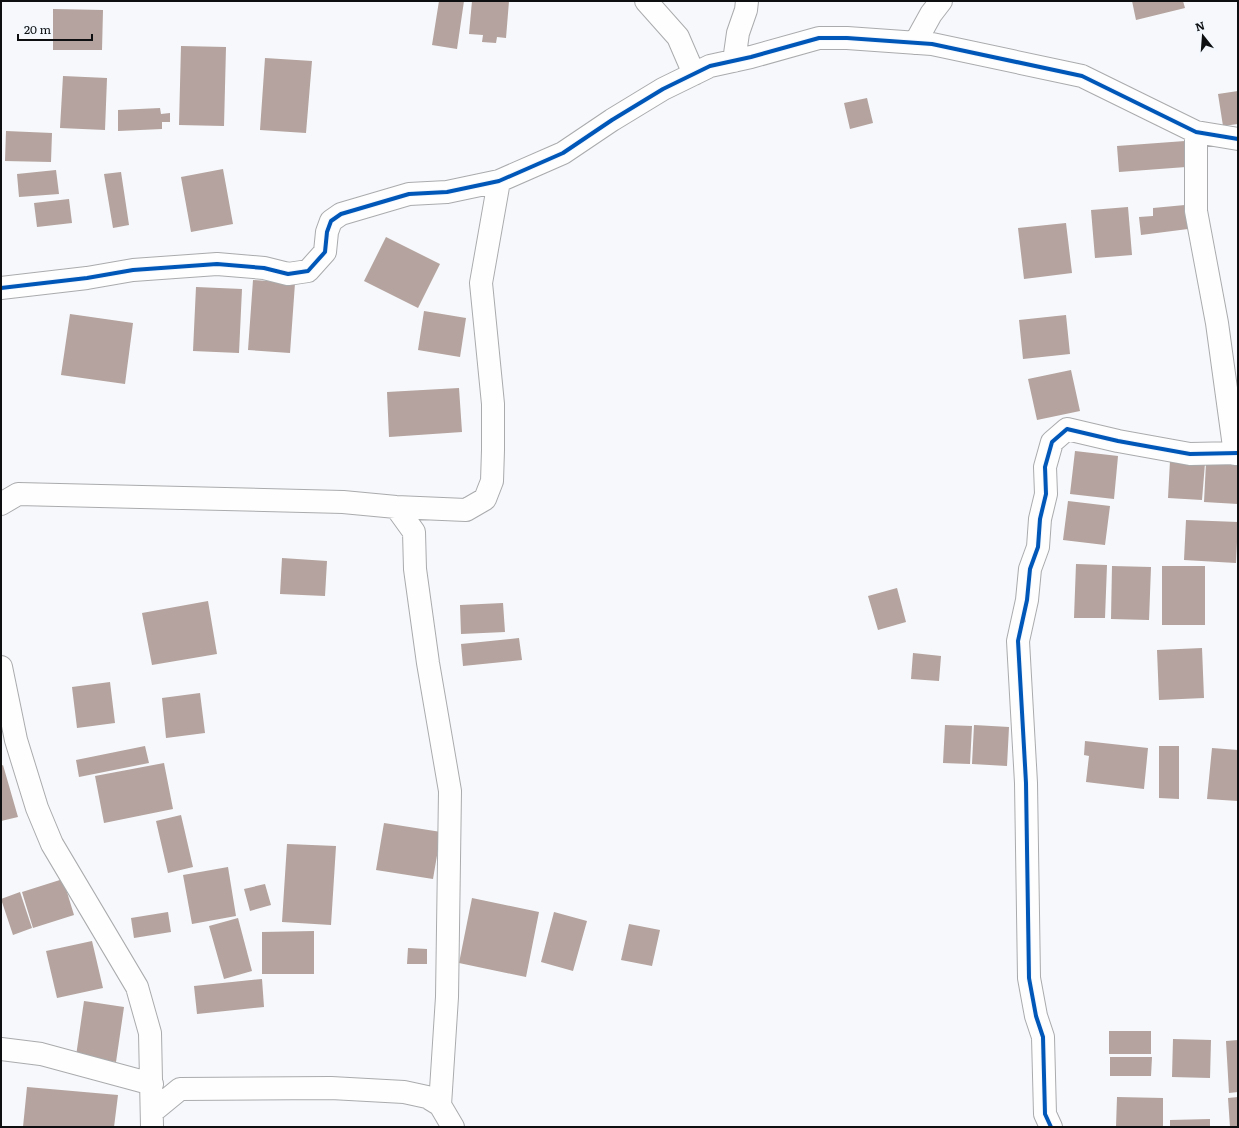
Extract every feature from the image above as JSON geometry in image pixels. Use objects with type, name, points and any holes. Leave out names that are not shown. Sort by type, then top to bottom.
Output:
[{"type":"street","points":[[646,1],[678,37],[694,74]]},
{"type":"street","points":[[734,61],[738,32],[746,10],[747,1]]},
{"type":"street","points":[[915,42],[931,14],[941,1]]},
{"type":"street","points":[[1,288],[86,278],[133,270],[217,264],[264,268],[288,274],[308,271],[325,252],[327,232],[331,222],[341,214],[409,194],[447,192],[499,181],[564,153],[618,116],[664,89],[710,66],[751,57],[819,38],[847,38],[932,44],[1082,76],[1196,132],[1238,139]]},
{"type":"street","points":[[1051,1127],[1045,1114],[1043,1037],[1036,1016],[1029,978],[1026,783],[1018,642],[1027,600],[1030,569],[1038,547],[1040,519],[1046,494],[1045,467],[1052,442],[1067,429],[1118,442],[1190,454],[1236,453],[1217,322],[1196,211],[1196,132]]},
{"type":"street","points":[[1,504],[18,494],[343,502],[396,507],[466,510],[485,499],[492,481],[493,404],[481,283],[499,181]]},
{"type":"street","points":[[396,507],[414,532],[415,569],[428,663],[450,791],[447,997],[440,1105]]},
{"type":"street","points":[[414,532],[435,509]]},
{"type":"street","points":[[1,667],[16,740],[37,808],[52,844],[137,987],[150,1033],[152,1119]]},
{"type":"street","points":[[1,1049],[41,1054],[152,1084]]},
{"type":"street","points":[[152,1119],[180,1089],[331,1088],[404,1092],[427,1097],[440,1105],[453,1127]]},
{"type":"building","points":[[439,1],[464,1],[457,49],[432,45]]},
{"type":"building","points":[[472,1],[509,1],[506,38],[497,37],[496,43],[482,42],[483,35],[469,34]]},
{"type":"building","points":[[1132,1],[1183,1],[1185,8],[1136,20]]},
{"type":"building","points":[[53,9],[103,10],[102,50],[53,50]]},
{"type":"building","points":[[181,46],[226,47],[224,126],[179,125]]},
{"type":"building","points":[[265,58],[312,61],[306,133],[260,130]]},
{"type":"building","points":[[63,76],[107,78],[105,130],[60,128]]},
{"type":"building","points":[[1238,91],[1238,124],[1223,126],[1218,94]]},
{"type":"building","points":[[867,98],[873,123],[850,129],[844,103]]},
{"type":"building","points":[[160,108],[161,114],[170,113],[170,122],[162,122],[162,129],[118,131],[118,110]]},
{"type":"building","points":[[6,131],[52,133],[51,162],[5,161]]},
{"type":"building","points":[[1185,141],[1186,167],[1119,172],[1117,146]]},
{"type":"building","points":[[223,169],[233,224],[191,232],[181,177]]},
{"type":"building","points":[[56,170],[59,194],[19,197],[17,174]]},
{"type":"building","points":[[121,172],[129,225],[113,228],[104,174]]},
{"type":"building","points":[[69,199],[72,223],[37,227],[34,203]]},
{"type":"building","points":[[1185,205],[1188,229],[1141,235],[1139,217],[1153,216],[1153,208]]},
{"type":"building","points":[[1128,207],[1132,255],[1095,258],[1091,210]]},
{"type":"building","points":[[1066,223],[1072,273],[1024,279],[1018,228]]},
{"type":"building","points":[[386,237],[440,264],[418,308],[364,281]]},
{"type":"building","points":[[253,280],[295,283],[290,353],[248,350]]},
{"type":"building","points":[[196,287],[242,289],[239,353],[193,351]]},
{"type":"building","points":[[424,311],[466,318],[460,357],[418,350]]},
{"type":"building","points":[[70,314],[133,323],[125,384],[61,375]]},
{"type":"building","points":[[1066,315],[1070,354],[1023,359],[1019,320]]},
{"type":"building","points":[[1071,370],[1080,411],[1037,420],[1028,379]]},
{"type":"building","points":[[459,388],[462,432],[389,437],[387,392]]},
{"type":"building","points":[[1075,451],[1118,456],[1114,499],[1070,494]]},
{"type":"building","points":[[1170,461],[1205,463],[1202,500],[1168,498]]},
{"type":"building","points":[[1206,463],[1238,465],[1238,504],[1204,502]]},
{"type":"building","points":[[1068,501],[1110,506],[1105,545],[1063,540]]},
{"type":"building","points":[[1186,520],[1238,522],[1236,563],[1184,560]]},
{"type":"building","points":[[282,558],[327,561],[325,596],[280,594]]},
{"type":"building","points":[[1076,564],[1107,565],[1105,618],[1074,618]]},
{"type":"building","points":[[1112,566],[1151,567],[1149,620],[1111,619]]},
{"type":"building","points":[[1162,566],[1205,566],[1205,625],[1162,625]]},
{"type":"building","points":[[897,588],[906,622],[878,630],[868,596]]},
{"type":"building","points":[[208,601],[217,654],[152,665],[142,613]]},
{"type":"building","points":[[503,603],[505,632],[461,634],[460,605]]},
{"type":"building","points":[[519,638],[522,660],[463,666],[461,644]]},
{"type":"building","points":[[1202,648],[1204,698],[1159,700],[1157,650]]},
{"type":"building","points":[[913,653],[941,656],[939,681],[911,679]]},
{"type":"building","points":[[110,682],[115,723],[77,728],[72,687]]},
{"type":"building","points":[[200,693],[205,733],[166,738],[162,698]]},
{"type":"building","points":[[945,725],[972,726],[970,764],[943,763]]},
{"type":"building","points":[[974,725],[1009,727],[1007,766],[972,764]]},
{"type":"building","points":[[1085,741],[1148,748],[1144,789],[1086,782],[1089,756],[1084,755]]},
{"type":"building","points":[[145,746],[149,763],[79,777],[76,760]]},
{"type":"building","points":[[1159,746],[1179,746],[1179,799],[1159,798]]},
{"type":"building","points":[[1212,748],[1238,750],[1238,801],[1207,799]]},
{"type":"building","points":[[164,763],[173,809],[104,823],[95,776]]},
{"type":"building","points":[[3,765],[18,817],[1,821],[1,766]]},
{"type":"building","points":[[181,815],[193,867],[168,873],[156,821]]},
{"type":"building","points":[[384,823],[441,832],[433,879],[376,870]]},
{"type":"building","points":[[287,844],[336,846],[331,925],[282,922]]},
{"type":"building","points":[[228,867],[236,916],[192,924],[183,875]]},
{"type":"building","points":[[63,879],[74,915],[33,928],[22,892]]},
{"type":"building","points":[[265,884],[271,905],[250,911],[244,889]]},
{"type":"building","points":[[20,892],[32,928],[13,935],[1,899]]},
{"type":"building","points":[[472,898],[539,912],[526,977],[459,963]]},
{"type":"building","points":[[168,912],[171,932],[134,938],[131,918]]},
{"type":"building","points":[[554,912],[587,921],[573,971],[541,962]]},
{"type":"building","points":[[238,918],[252,971],[224,979],[209,926]]},
{"type":"building","points":[[629,924],[660,930],[652,966],[621,960]]},
{"type":"building","points":[[314,931],[314,974],[262,974],[262,932]]},
{"type":"building","points":[[92,941],[103,988],[57,998],[46,951]]},
{"type":"building","points":[[408,948],[427,949],[427,964],[407,964]]},
{"type":"building","points":[[262,979],[264,1007],[197,1014],[194,986]]},
{"type":"building","points":[[84,1001],[124,1007],[116,1062],[76,1056]]},
{"type":"building","points":[[1109,1031],[1151,1031],[1151,1054],[1109,1054]]},
{"type":"building","points":[[1173,1039],[1211,1040],[1210,1078],[1172,1077]]},
{"type":"building","points":[[1238,1040],[1238,1092],[1229,1093],[1226,1041]]},
{"type":"building","points":[[1110,1057],[1152,1057],[1151,1076],[1110,1076]]},
{"type":"building","points":[[27,1087],[118,1095],[114,1127],[23,1127]]},
{"type":"building","points":[[1117,1097],[1163,1098],[1163,1127],[1116,1127]]},
{"type":"building","points":[[1238,1097],[1238,1127],[1230,1127],[1228,1098]]},
{"type":"building","points":[[1210,1119],[1210,1127],[1170,1127],[1170,1120]]},
{"type":"cycle path","points":[[1,288],[87,278],[133,270],[217,264],[264,268],[288,274],[308,271],[325,252],[327,232],[331,221],[341,214],[409,194],[447,192],[499,181],[563,153],[612,120],[663,89],[710,66],[751,57],[819,38],[847,38],[932,44],[1082,76],[1196,132],[1238,139]]},
{"type":"cycle path","points":[[1051,1127],[1045,1114],[1043,1037],[1036,1016],[1029,978],[1026,783],[1018,641],[1027,600],[1030,569],[1038,547],[1040,519],[1046,494],[1045,467],[1052,442],[1067,429],[1118,441],[1190,454],[1238,453]]}]
